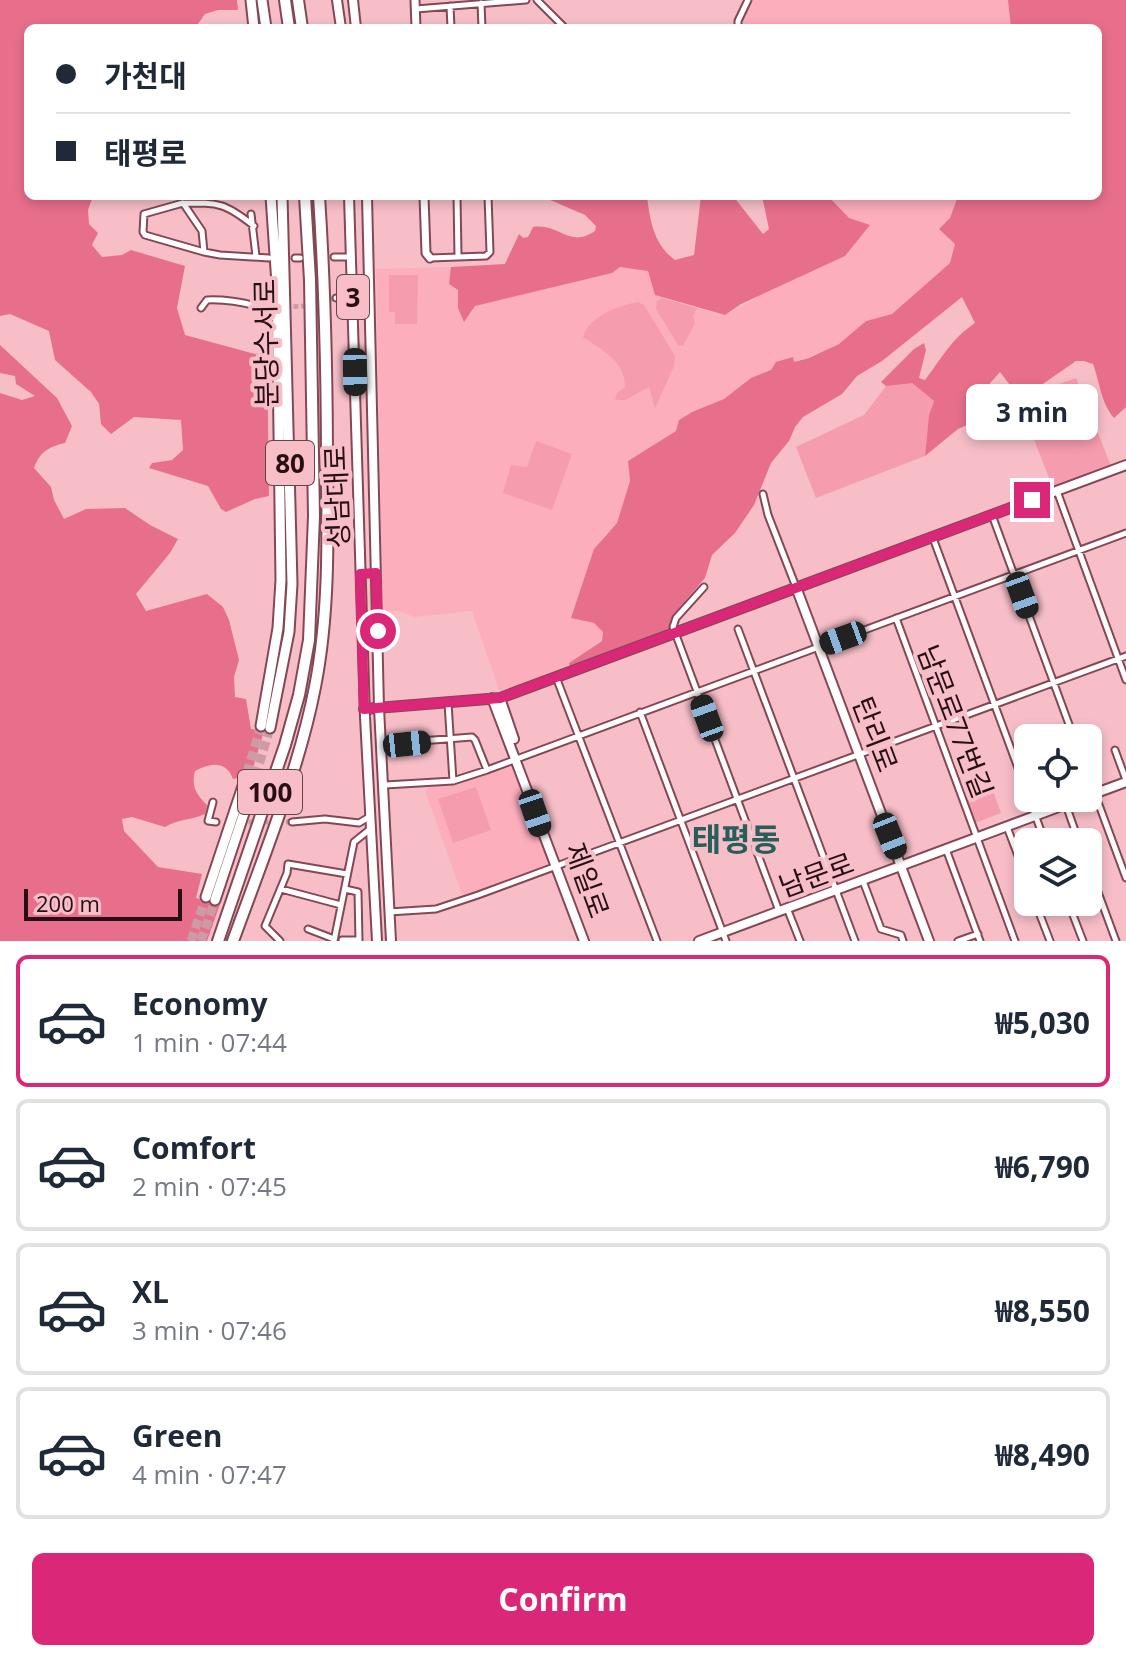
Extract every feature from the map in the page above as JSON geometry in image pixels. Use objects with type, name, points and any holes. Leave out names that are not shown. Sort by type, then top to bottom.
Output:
[{"type":"highway","points":[[251,0],[254,24]]},
{"type":"highway","points":[[262,0],[265,24]]},
{"type":"highway","points":[[285,0],[288,24]]},
{"type":"highway","points":[[298,0],[301,24]]},
{"type":"highway","name":"분당수서로","points":[[271,200],[277,284],[281,580],[266,727],[289,632],[292,584],[282,200]]},
{"type":"highway","name":"100","points":[[218,941],[285,745],[299,695],[309,640],[314,516],[310,280],[305,200]]},
{"type":"highway","name":"100","points":[[233,941],[304,734],[316,686],[321,644],[328,502],[327,345],[319,200]]},
{"type":"highway","points":[[211,899],[248,788]]},
{"type":"main road","points":[[337,0],[340,24]]},
{"type":"main road","points":[[353,0],[356,24]]},
{"type":"main road","points":[[350,200],[367,200]]},
{"type":"main road","name":"성남대로","points":[[350,200],[364,709],[377,941]]},
{"type":"main road","name":"성남대로","points":[[367,200],[379,708],[391,941]]},
{"type":"main road","points":[[351,229],[368,229]]},
{"type":"main road","points":[[364,709],[496,698],[1057,491],[1125,469]]},
{"type":"main road","points":[[360,574],[376,573]]},
{"type":"main road","name":"탄리로","points":[[796,587],[929,941]]},
{"type":"main road","name":"제일로","points":[[496,698],[586,941]]},
{"type":"main road","name":"남문로","points":[[1102,790],[1126,781]]},
{"type":"main road","name":"남문로","points":[[699,941],[725,936],[783,910],[1045,812]]},
{"type":"street","points":[[416,24],[415,4],[450,6],[526,0]]},
{"type":"street","points":[[537,0],[561,24]]},
{"type":"street","points":[[738,24],[748,0]]},
{"type":"street","points":[[481,3],[482,24]]},
{"type":"street","points":[[450,6],[451,24]]},
{"type":"street","points":[[424,200],[426,253],[430,258],[486,256],[490,252],[488,200]]},
{"type":"street","points":[[457,200],[458,256]]},
{"type":"street","points":[[254,226],[232,209],[213,201],[183,203],[144,214],[143,232],[204,252],[269,258]]},
{"type":"street","points":[[183,203],[202,231],[204,252]]},
{"type":"street","points":[[251,214],[256,256]]},
{"type":"street","points":[[334,257],[352,257]]},
{"type":"street","points":[[336,298],[353,296]]},
{"type":"street","points":[[201,308],[207,300],[215,300],[267,309]]},
{"type":"street","points":[[1057,491],[1126,680]]},
{"type":"street","points":[[763,494],[796,587]]},
{"type":"street","points":[[992,515],[1069,724]]},
{"type":"street","points":[[385,785],[453,781],[487,770],[1126,533]]},
{"type":"street","points":[[932,537],[1014,758]]},
{"type":"street","points":[[704,587],[676,618],[675,632],[737,799],[783,910],[800,941]]},
{"type":"street","name":"남문로77번길","points":[[896,618],[1015,941]]},
{"type":"street","points":[[738,629],[855,941]]},
{"type":"street","points":[[389,912],[436,909],[462,901],[1126,656]]},
{"type":"street","points":[[556,676],[657,941]]},
{"type":"street","points":[[448,702],[453,781]]},
{"type":"street","points":[[640,712],[725,936]]},
{"type":"street","points":[[382,744],[472,737],[487,770]]},
{"type":"street","points":[[1115,750],[1126,781]]},
{"type":"street","points":[[213,802],[208,821],[216,822]]},
{"type":"street","points":[[1034,812],[1040,828]]},
{"type":"street","points":[[1096,812],[1125,874]]},
{"type":"street","points":[[292,822],[325,819],[359,823],[369,817]]},
{"type":"street","points":[[1007,827],[1014,845]]},
{"type":"street","points":[[337,940],[354,842],[369,830]]},
{"type":"street","points":[[946,849],[979,938],[958,941]]},
{"type":"street","points":[[280,941],[265,926],[288,864],[347,874]]},
{"type":"street","points":[[862,880],[881,929],[901,935],[903,941]]},
{"type":"street","points":[[281,889],[341,905]]},
{"type":"street","points":[[308,929],[337,940],[359,940],[358,892],[345,889]]},
{"type":"street","points":[[1102,903],[1116,941]]},
{"type":"street","points":[[1040,916],[1050,941]]},
{"type":"street","points":[[1073,916],[1083,941]]},
{"type":"shaded area","points":[[0,0],[237,0],[238,10],[218,10],[205,14],[198,24],[24,24],[24,200],[92,200],[88,210],[89,224],[98,233],[92,245],[102,257],[122,255],[131,250],[185,266],[177,308],[185,335],[255,354],[267,352],[269,496],[226,512],[221,509],[208,486],[149,468],[152,463],[172,460],[183,450],[181,420],[134,417],[111,434],[101,424],[99,404],[91,392],[55,360],[49,331],[10,314],[0,316]]},
{"type":"shaded area","points":[[748,0],[1008,0],[1011,24],[739,24]]},
{"type":"shaded area","points":[[1008,0],[1126,0],[1126,407],[1114,418],[1103,399],[1093,364],[1084,361],[1076,361],[1024,397],[1016,393],[1000,372],[983,391],[983,418],[958,429],[925,456],[929,415],[934,401],[912,383],[886,386],[881,382],[924,343],[926,350],[919,378],[925,380],[953,342],[975,323],[962,297],[882,361],[857,376],[842,394],[803,417],[771,463],[754,505],[735,533],[712,555],[705,578],[674,614],[669,629],[570,668],[569,663],[602,641],[603,632],[594,623],[571,618],[594,549],[617,523],[630,481],[628,461],[676,431],[679,420],[724,399],[751,378],[771,370],[776,362],[793,357],[794,362],[809,358],[839,344],[866,321],[892,314],[950,263],[955,244],[939,229],[950,218],[957,200],[1102,200],[1102,24],[1011,24]]},
{"type":"shaded area","points":[[550,200],[648,200],[658,240],[675,260],[694,255],[701,200],[736,200],[763,234],[769,229],[763,200],[832,200],[849,218],[870,225],[845,256],[741,304],[725,315],[655,295],[648,271],[620,267],[612,273],[475,306],[464,322],[458,308],[458,290],[449,284],[451,267],[505,264],[519,234],[523,238],[528,237],[533,227],[551,228],[571,237],[586,236],[595,231],[596,226],[585,215]]},
{"type":"shaded area","points":[[832,200],[957,200],[950,218],[955,244],[950,263],[892,314],[866,321],[839,344],[823,352],[793,362],[793,358],[763,375],[751,378],[724,399],[679,420],[676,431],[628,461],[630,481],[617,523],[601,539],[571,618],[594,623],[603,632],[601,641],[569,663],[570,668],[504,691],[499,690],[472,611],[414,617],[400,611],[383,611],[376,269],[451,267],[449,284],[458,290],[458,308],[470,316],[475,306],[498,298],[612,273],[620,267],[642,269],[648,271],[655,295],[720,315],[757,298],[849,218]]},
{"type":"shaded area","points":[[389,275],[418,275],[417,324],[395,324],[395,312],[389,312]]},
{"type":"shaded area","points":[[662,298],[697,308],[693,316],[695,323],[683,346],[678,345],[656,309],[657,301]]},
{"type":"shaded area","points":[[638,302],[644,305],[675,356],[674,366],[655,408],[649,387],[625,400],[615,400],[617,393],[625,387],[621,370],[611,357],[583,337],[598,318],[614,309]]},
{"type":"shaded area","points":[[0,345],[57,398],[72,426],[65,443],[45,451],[34,468],[51,487],[64,519],[86,509],[125,508],[178,539],[136,594],[146,611],[207,594],[223,607],[229,620],[239,660],[234,677],[235,697],[246,699],[251,729],[264,731],[251,775],[233,779],[222,766],[206,766],[195,771],[194,781],[197,793],[207,805],[205,814],[165,827],[132,817],[122,819],[124,831],[158,867],[202,874],[196,898],[220,904],[207,941],[0,941],[0,393],[22,400],[35,396],[16,384],[15,376],[0,373]]},
{"type":"shaded area","points":[[1076,378],[1111,466],[1053,488],[1018,399]]},
{"type":"shaded area","points":[[912,383],[934,401],[929,415],[925,456],[816,498],[796,447],[864,415],[886,386]]},
{"type":"shaded area","points":[[536,441],[572,454],[552,510],[503,493],[511,465],[527,467]]},
{"type":"shaded area","points":[[508,766],[512,769],[548,864],[462,894],[425,791],[429,787],[452,786]]},
{"type":"shaded area","points":[[476,787],[491,830],[453,843],[438,799]]},
{"type":"shaded area","points":[[992,788],[1001,813],[975,823],[965,798]]},
{"type":"tunnel","points":[[286,307],[306,306],[336,298]]},
{"type":"tunnel","points":[[243,786],[261,726]]},
{"type":"tunnel","points":[[252,789],[270,728]]},
{"type":"tunnel","points":[[241,822],[292,822]]},
{"type":"tunnel","points":[[191,941],[206,897]]},
{"type":"tunnel","points":[[201,941],[215,900]]},
{"type":"district","name":"태평동","points":[[736,838]]},
{"type":"route","points":[[378,631],[376,573],[360,574],[364,709],[500,698],[1032,500]]}]
